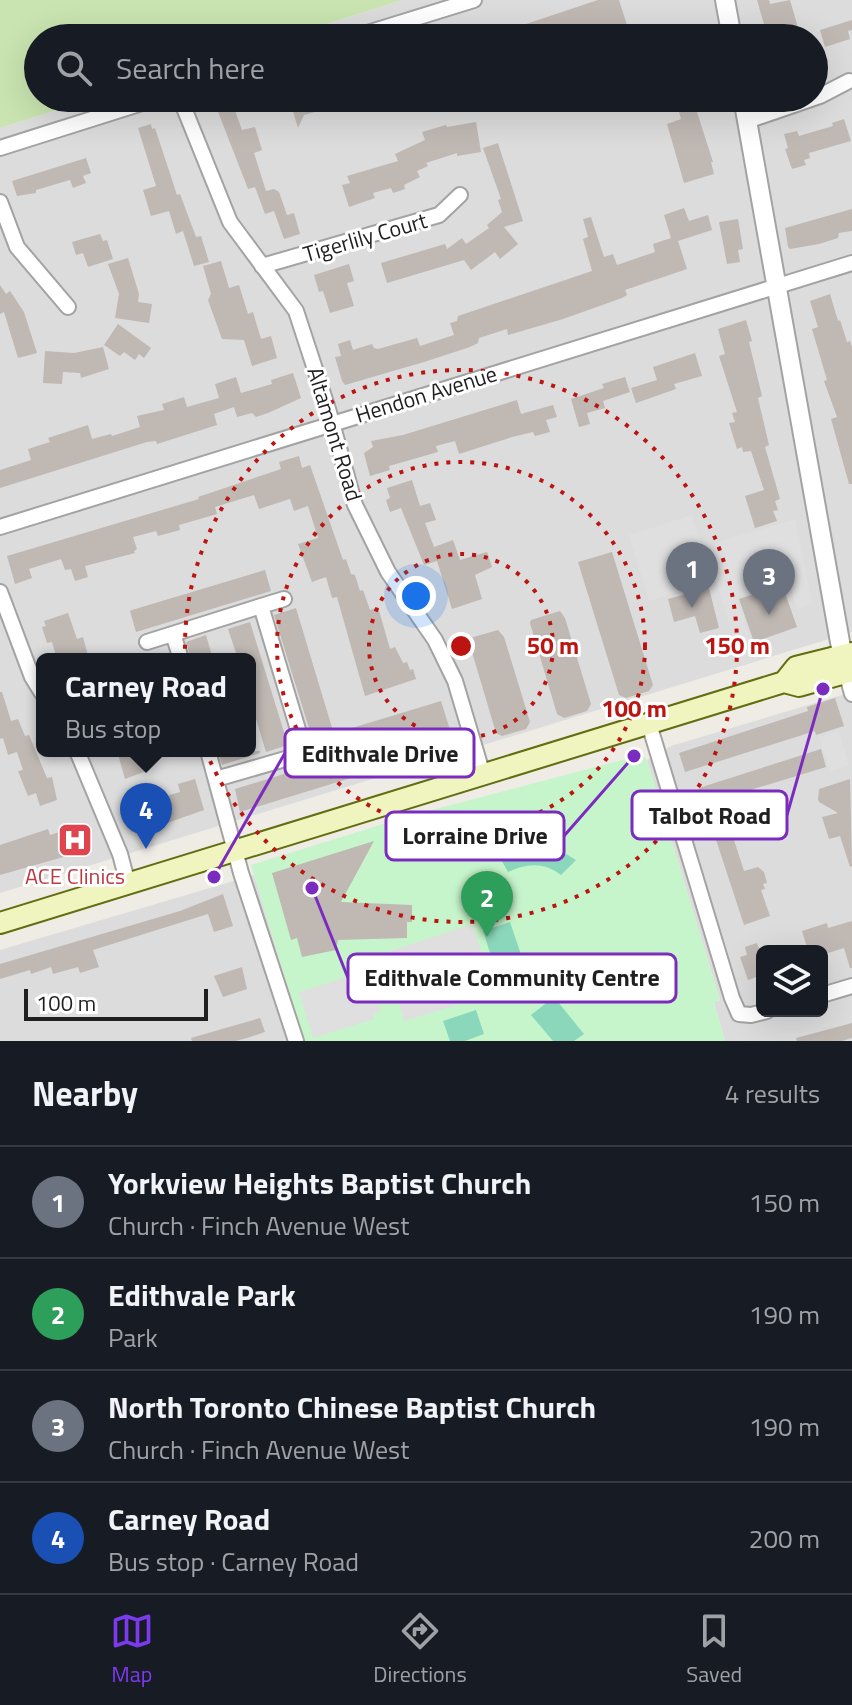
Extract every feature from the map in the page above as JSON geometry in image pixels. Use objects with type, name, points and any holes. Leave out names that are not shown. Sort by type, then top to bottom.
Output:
[{"type":"main road","points":[[0,923],[784,682],[799,686],[848,663]]},
{"type":"street","points":[[396,24],[474,0]]},
{"type":"street","points":[[725,0],[729,24]]},
{"type":"street","points":[[828,92],[849,81]]},
{"type":"street","points":[[0,148],[114,112]]},
{"type":"street","name":"Altamont Road","points":[[186,112],[230,222],[296,311],[355,505],[388,572],[435,640],[455,681],[483,775]]},
{"type":"street","points":[[745,112],[852,694]]},
{"type":"street","points":[[747,121],[773,112]]},
{"type":"street","name":"Tigerlily Court","points":[[262,266],[439,215],[460,195]]},
{"type":"street","points":[[0,202],[17,247],[68,307]]},
{"type":"street","name":"Hendon Avenue","points":[[0,527],[852,263]]},
{"type":"street","points":[[0,592],[36,683]]},
{"type":"street","points":[[147,642],[284,599]]},
{"type":"street","points":[[261,606],[305,753]]},
{"type":"street","points":[[173,634],[179,653]]},
{"type":"street","points":[[649,724],[732,998],[739,1014],[756,1014]]},
{"type":"street","points":[[216,779],[344,742]]},
{"type":"street","points":[[80,757],[120,854],[128,884]]},
{"type":"street","points":[[210,757],[296,1041]]},
{"type":"street","points":[[828,993],[852,986]]},
{"type":"shaded area","points":[[402,0],[852,0],[852,632],[0,893],[0,128],[51,112],[828,112],[828,24],[327,24]]},
{"type":"shaded area","points":[[692,515],[712,581],[649,601],[629,535]]},
{"type":"shaded area","points":[[795,519],[812,603],[797,609],[789,584],[736,597],[757,660],[742,665],[708,555],[716,552],[715,543]]},
{"type":"shaded area","points":[[852,692],[852,1041],[725,1041],[714,1002],[720,1000],[647,760],[671,746]]},
{"type":"shaded area","points":[[839,731],[849,766],[830,771],[819,737]]},
{"type":"shaded area","points":[[254,875],[304,1041],[0,1041],[0,950]]},
{"type":"shaded area","points":[[472,924],[482,954],[393,982],[384,953]]},
{"type":"shaded area","points":[[485,963],[495,993],[404,1021],[395,990]]},
{"type":"shaded area","points":[[360,973],[362,978],[370,976],[381,1011],[373,1014],[374,1019],[313,1038],[299,992]]},
{"type":"green space","points":[[0,0],[402,0],[327,24],[24,24],[24,112],[51,112],[0,128]]},
{"type":"green space","points":[[637,756],[647,760],[720,1000],[714,1002],[725,1041],[304,1041],[251,865],[409,816]]},
{"type":"green space","points":[[525,843],[553,846],[576,860],[561,875],[535,865],[508,872],[498,854]]},
{"type":"green space","points":[[510,922],[527,972],[499,981],[483,931]]},
{"type":"green space","points":[[554,997],[584,1034],[574,1041],[553,1041],[531,1015]]},
{"type":"green space","points":[[476,1010],[484,1034],[465,1041],[450,1041],[443,1021]]},
{"type":"building","points":[[598,0],[619,0],[627,24],[526,24]]},
{"type":"building","points":[[757,0],[769,0],[770,4],[790,0],[797,24],[764,24]]},
{"type":"building","points":[[852,20],[852,30],[848,31],[850,39],[828,46],[828,28]]},
{"type":"building","points":[[218,112],[236,112],[242,130],[255,127],[262,150],[254,153],[266,191],[274,189],[279,192],[287,215],[294,213],[300,234],[284,239],[274,211],[265,214],[255,187],[248,189]]},
{"type":"building","points":[[293,112],[315,112],[304,115],[298,128]]},
{"type":"building","points":[[679,112],[697,112],[714,174],[684,183],[667,124],[681,119]]},
{"type":"building","points":[[844,119],[851,141],[809,153],[810,158],[804,160],[806,165],[792,169],[784,134],[797,131],[799,136],[833,126],[832,123]]},
{"type":"building","points":[[476,122],[481,152],[457,156],[457,153],[426,163],[428,166],[417,171],[420,177],[404,185],[405,189],[393,193],[391,188],[373,193],[375,198],[349,207],[342,185],[350,183],[347,176],[398,161],[395,154],[425,140],[422,132],[446,125]]},
{"type":"building","points":[[151,124],[177,195],[180,194],[196,237],[201,236],[209,262],[194,266],[183,231],[176,234],[169,211],[151,216],[143,190],[156,186],[138,128]]},
{"type":"building","points":[[498,143],[523,221],[504,227],[518,244],[500,259],[495,252],[471,270],[464,260],[387,283],[381,263],[445,244],[447,249],[462,238],[466,244],[489,228],[487,225],[502,212],[498,200],[501,199],[483,148]]},
{"type":"building","points":[[86,158],[91,173],[83,176],[86,183],[73,188],[70,180],[36,190],[36,193],[17,196],[12,181]]},
{"type":"building","points":[[684,208],[689,221],[708,215],[712,230],[678,241],[687,269],[625,290],[627,295],[622,298],[563,319],[508,335],[507,329],[479,338],[478,343],[470,347],[424,362],[345,385],[342,381],[335,357],[341,356],[338,344],[350,340],[353,350],[372,344],[378,349],[417,338],[420,346],[454,335],[450,323],[457,321],[458,316],[592,271],[583,239],[588,237],[583,219],[591,217],[604,257],[613,254],[617,265],[655,252],[653,244],[671,238],[664,215]]},
{"type":"building","points":[[852,209],[852,231],[839,233],[838,238],[819,244],[788,247],[785,228]]},
{"type":"building","points":[[738,219],[743,249],[738,250],[740,262],[727,264],[719,222]]},
{"type":"building","points":[[100,234],[103,241],[107,240],[113,259],[88,267],[83,253],[76,255],[72,242]]},
{"type":"building","points":[[128,258],[139,294],[138,302],[152,304],[149,323],[115,318],[119,294],[108,264]]},
{"type":"building","points":[[221,261],[229,288],[239,285],[248,314],[253,312],[261,339],[271,336],[277,358],[252,366],[244,340],[222,339],[208,300],[211,294],[203,266]]},
{"type":"building","points":[[349,264],[354,281],[347,283],[354,306],[330,313],[314,275]]},
{"type":"building","points":[[0,285],[6,294],[10,291],[24,312],[37,353],[18,358],[4,312],[0,314]]},
{"type":"building","points":[[830,294],[838,321],[852,347],[852,484],[849,484],[831,419],[837,417],[824,381],[827,380],[812,329],[818,327],[810,301]]},
{"type":"building","points":[[746,320],[762,396],[758,398],[769,445],[765,447],[780,499],[775,501],[778,510],[773,511],[777,521],[755,528],[745,496],[764,490],[751,451],[743,452],[742,447],[737,449],[729,423],[735,422],[732,413],[737,412],[719,356],[725,354],[718,329]]},
{"type":"building","points":[[118,324],[151,348],[144,358],[139,354],[135,360],[124,352],[120,356],[104,345]]},
{"type":"building","points":[[103,347],[109,369],[81,378],[80,373],[63,372],[62,384],[43,383],[45,351],[74,353]]},
{"type":"building","points":[[695,353],[702,376],[674,384],[676,389],[636,403],[631,388],[657,380],[653,367]]},
{"type":"building","points":[[293,373],[301,398],[268,413],[256,417],[252,413],[237,417],[234,407],[214,414],[217,425],[157,444],[156,441],[147,442],[0,488],[0,470],[31,460],[28,449],[50,442],[48,438],[88,425],[92,439],[112,436],[140,427],[137,416],[164,410],[162,404],[184,397],[187,407],[219,398],[215,384],[236,377],[241,393],[272,384],[271,380]]},
{"type":"building","points":[[625,377],[630,392],[603,401],[605,408],[587,413],[590,424],[579,427],[571,399]]},
{"type":"building","points":[[517,400],[521,414],[553,405],[557,417],[546,420],[550,432],[512,437],[459,454],[455,441],[436,446],[438,452],[389,466],[390,470],[370,476],[364,453],[373,447],[371,441],[403,435]]},
{"type":"building","points":[[299,456],[302,468],[310,465],[343,560],[346,559],[351,574],[355,575],[370,610],[378,607],[390,649],[395,647],[403,663],[407,662],[410,670],[413,669],[416,679],[365,696],[337,597],[332,598],[326,577],[312,582],[298,544],[318,538],[308,506],[294,511],[290,499],[259,509],[254,495],[215,507],[217,514],[179,525],[180,530],[158,536],[156,531],[133,537],[137,549],[135,553],[85,566],[88,577],[75,581],[71,569],[65,570],[61,559],[29,569],[32,578],[15,584],[7,556],[199,499],[281,469],[279,462]]},
{"type":"building","points":[[412,480],[420,506],[430,503],[436,520],[425,523],[434,547],[453,540],[460,560],[487,552],[492,567],[475,575],[482,599],[452,609],[437,561],[424,565],[401,508],[390,512],[386,500],[390,498],[387,488]]},
{"type":"building","points":[[612,552],[653,685],[649,691],[626,698],[619,695],[578,562]]},
{"type":"building","points":[[265,570],[271,591],[136,632],[132,610]]},
{"type":"building","points":[[709,588],[719,628],[700,633],[695,616],[674,622],[668,599]]},
{"type":"building","points":[[770,589],[773,597],[785,593],[797,627],[755,645],[739,599]]},
{"type":"building","points":[[296,608],[333,731],[312,738],[274,615]]},
{"type":"building","points":[[560,611],[565,618],[591,704],[587,711],[564,718],[557,714],[530,623],[531,620]]},
{"type":"building","points":[[68,613],[77,639],[83,637],[87,653],[55,653],[52,642],[47,643],[42,627],[46,626],[44,621]]},
{"type":"building","points":[[250,622],[288,745],[266,752],[256,719],[256,653],[236,653],[228,629]]},
{"type":"building","points":[[498,630],[504,637],[530,722],[526,729],[502,736],[496,733],[469,642],[470,638]]},
{"type":"building","points":[[206,635],[211,653],[189,653],[186,642]]},
{"type":"building","points":[[2,692],[11,721],[18,719],[25,736],[29,735],[47,778],[52,777],[57,800],[40,806],[36,793],[28,796],[18,771],[23,770],[17,752],[8,755],[3,738],[0,739]]},
{"type":"building","points":[[835,698],[844,726],[816,735],[815,731],[685,772],[679,753],[808,711],[807,707]]},
{"type":"building","points":[[441,701],[455,746],[240,812],[235,789],[359,751],[352,728]]},
{"type":"building","points":[[821,749],[826,767],[734,795],[747,836],[734,840],[744,871],[758,867],[764,872],[767,883],[761,890],[770,916],[744,925],[699,788]]},
{"type":"building","points":[[119,757],[145,757],[149,770],[125,779]]},
{"type":"building","points":[[220,757],[247,757],[222,765]]},
{"type":"building","points":[[195,779],[204,810],[139,833],[124,798],[137,794],[140,804],[180,792],[178,784]]},
{"type":"building","points":[[850,779],[850,867],[840,836],[829,839],[822,817],[838,813],[818,799],[819,789]]},
{"type":"building","points":[[82,825],[88,850],[0,875],[0,845],[48,829],[50,835]]},
{"type":"building","points":[[374,841],[341,902],[412,905],[412,922],[407,922],[407,938],[338,940],[336,950],[302,957],[297,938],[291,940],[272,873]]},
{"type":"building","points":[[223,894],[233,926],[214,932],[208,914],[93,950],[99,967],[80,973],[78,967],[53,974],[51,967],[0,979],[0,964],[180,911]]},
{"type":"building","points":[[852,921],[852,968],[844,948],[828,953],[828,945],[806,945],[802,931],[827,923],[828,928]]},
{"type":"building","points":[[758,945],[756,977],[748,980],[740,957],[747,955],[745,947]]},
{"type":"building","points":[[242,967],[247,989],[223,997],[214,976]]},
{"type":"building","points":[[260,1018],[265,1032],[247,1038],[192,1041],[191,1038]]},
{"type":"building","points":[[852,1023],[852,1038],[842,1041],[797,1041],[796,1038]]},
{"type":"place","name":"Yorkview Heights Baptist Church","points":[[692,608]]},
{"type":"place","name":"North Toronto Chinese Baptist Church","points":[[769,615]]},
{"type":"place","name":"Talbot Road","points":[[823,689]]},
{"type":"place","name":"Lorraine Drive","points":[[634,756]]},
{"type":"place","name":"ACE Clinics","points":[[75,840]]},
{"type":"place","name":"Carney Road","points":[[146,849]]},
{"type":"place","name":"Edithvale Drive","points":[[214,877]]},
{"type":"place","name":"Edithvale Community Centre","points":[[312,888]]},
{"type":"place","name":"Edithvale Park","points":[[487,937]]}]
